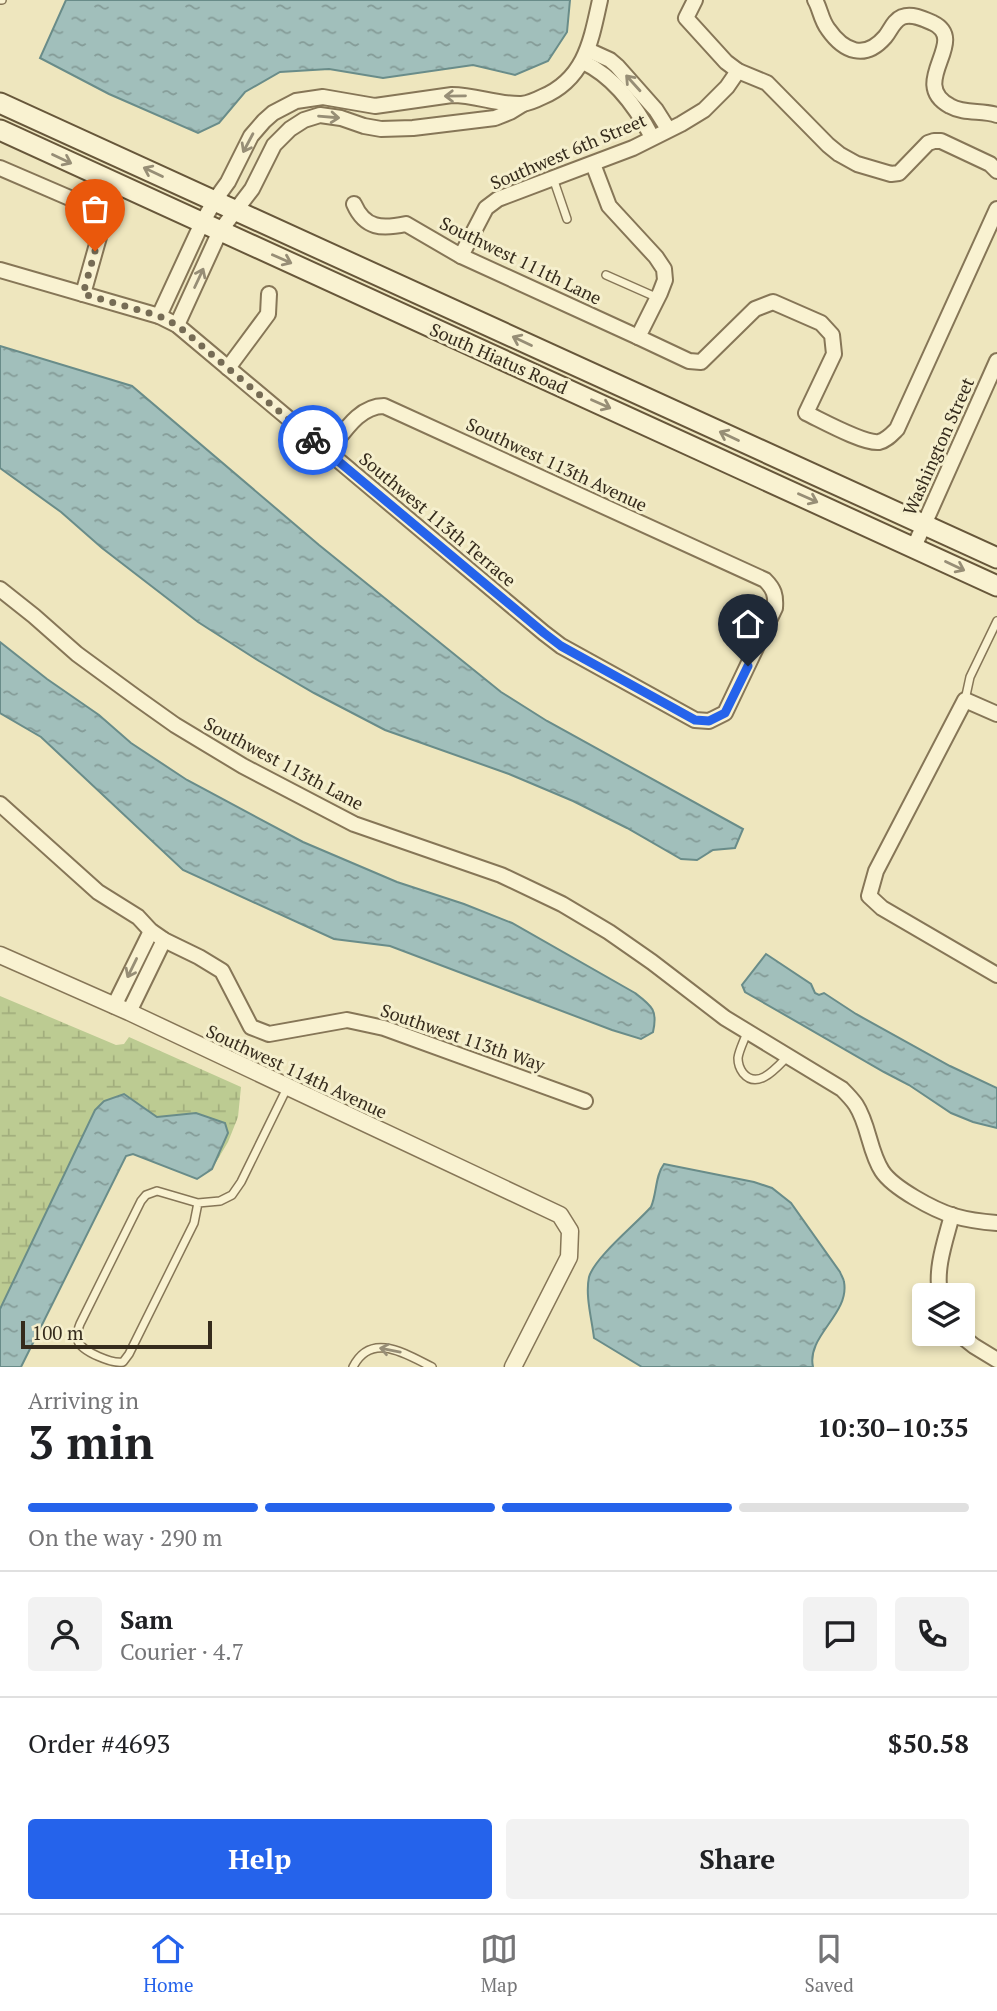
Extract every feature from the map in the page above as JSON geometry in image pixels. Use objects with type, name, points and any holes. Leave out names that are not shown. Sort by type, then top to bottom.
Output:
[{"type":"main road","name":"South Hiatus Road","points":[[3,106],[215,200],[997,558]]},
{"type":"main road","name":"South Hiatus Road","points":[[0,131],[997,586]]},
{"type":"street","points":[[177,325],[220,231],[252,189],[275,145],[290,129],[304,120],[320,115],[381,129],[495,118],[561,87],[585,56],[600,0]]},
{"type":"street","points":[[695,0],[686,18],[726,62],[738,71],[767,83],[839,154],[857,164],[891,174],[900,173],[922,148],[933,141],[949,144],[990,164],[997,171]]},
{"type":"street","points":[[815,0],[828,29],[852,50],[862,52],[871,50],[888,34],[894,22],[902,17],[911,15],[935,24],[946,42],[935,71],[933,84],[937,95],[952,108],[985,111],[997,115]]},
{"type":"street","points":[[585,56],[610,60],[617,66],[656,110],[668,129]]},
{"type":"street","points":[[585,56],[639,113],[652,137]]},
{"type":"street","name":"Southwest 6th Street","points":[[461,256],[486,208],[498,199],[634,148],[704,110],[727,87],[738,71]]},
{"type":"street","points":[[159,316],[202,223],[228,182],[251,136],[273,113],[296,101],[323,97],[375,106],[452,95],[523,104]]},
{"type":"street","points":[[593,164],[609,206],[656,257],[664,270],[665,281],[638,337]]},
{"type":"street","points":[[0,168],[86,205],[99,216],[102,230],[83,294]]},
{"type":"street","name":"Southwest 111th Lane","points":[[354,204],[359,215],[370,224],[386,228],[406,224],[461,256],[690,361],[701,362],[755,309],[773,302],[821,323],[832,335],[834,354],[806,413],[866,440],[880,442],[890,437],[897,429],[997,209]]},
{"type":"street","name":"Southwest 113th Terrace","points":[[0,270],[159,316],[177,325],[561,646],[695,720],[709,721]]},
{"type":"street","points":[[228,368],[268,314],[269,293]]},
{"type":"street","name":"Washington Street","points":[[914,547],[997,361]]},
{"type":"street","name":"Southwest 113th Avenue","points":[[328,452],[363,411],[374,406],[384,406],[765,580],[776,597],[771,619],[725,713],[709,721]]},
{"type":"street","name":"Southwest 113th Lane","points":[[0,589],[77,654],[137,698],[175,725],[243,766],[354,824],[501,875],[562,904],[609,932],[747,1031]]},
{"type":"street","points":[[997,714],[965,700],[876,870],[869,897],[882,908],[997,975]]},
{"type":"street","name":"Southwest 113th Way","points":[[0,804],[98,892],[138,917],[150,931],[164,940],[222,971],[251,1027],[269,1034],[347,1020],[384,1028],[585,1101]]},
{"type":"street","points":[[121,1009],[150,931]]},
{"type":"street","points":[[121,1009],[164,940]]},
{"type":"street","name":"Southwest 114th Avenue","points":[[0,955],[560,1215],[570,1231],[569,1257],[513,1367]]},
{"type":"street","points":[[747,1031],[842,1089],[857,1106],[882,1172],[900,1187],[952,1215],[997,1223]]},
{"type":"street","points":[[938,1283],[939,1266],[952,1215]]},
{"type":"street","points":[[974,1346],[997,1360]]},
{"type":"lane","points":[[553,178],[567,219]]},
{"type":"lane","points":[[606,275],[658,299]]},
{"type":"lane","points":[[965,700],[970,677],[997,621]]},
{"type":"lane","points":[[747,1031],[738,1057],[740,1070],[748,1078],[758,1079],[772,1073],[788,1056]]},
{"type":"lane","points":[[198,1203],[194,1223],[123,1362],[116,1363],[83,1347],[78,1342],[80,1324],[141,1201],[146,1195],[157,1191],[198,1203],[219,1201],[232,1195],[287,1088]]},
{"type":"lane","points":[[353,1367],[359,1356],[368,1350],[379,1348],[395,1349],[432,1367]]},
{"type":"green space","points":[[0,996],[116,1045],[124,1044],[129,1037],[241,1087],[238,1117],[228,1142],[212,1169],[228,1133],[196,1113],[157,1117],[124,1094],[95,1110],[0,1309]]},
{"type":"water","points":[[66,0],[570,0],[567,32],[548,61],[515,75],[473,65],[383,78],[329,69],[280,72],[245,92],[219,123],[198,133],[109,94],[40,58]]},
{"type":"water","points":[[0,346],[132,386],[319,545],[501,692],[547,721],[743,829],[735,848],[713,850],[697,860],[681,859],[573,801],[509,774],[385,730],[314,693],[198,622],[102,548],[61,512],[0,468]]},
{"type":"water","points":[[0,642],[99,715],[131,743],[187,780],[303,842],[397,882],[512,923],[635,993],[646,1001],[654,1013],[653,1032],[641,1039],[390,946],[334,939],[183,870],[41,737],[0,713]]},
{"type":"water","points":[[766,954],[811,984],[815,993],[824,993],[856,1014],[950,1066],[997,1088],[997,1128],[951,1113],[909,1085],[745,992],[742,985]]},
{"type":"water","points":[[124,1094],[157,1117],[196,1113],[225,1123],[228,1133],[212,1169],[197,1179],[133,1154],[126,1156],[21,1367],[0,1367],[0,1309],[95,1110],[104,1101]]},
{"type":"water","points":[[664,1164],[754,1182],[772,1188],[791,1203],[844,1281],[841,1304],[816,1345],[813,1367],[642,1367],[594,1338],[588,1300],[589,1277],[599,1260],[651,1207]]},
{"type":"way so far","points":[[95,251],[83,294],[159,316],[177,325],[313,440]]},
{"type":"route","points":[[313,440],[561,646],[695,720],[709,721],[725,713],[748,666]]}]
